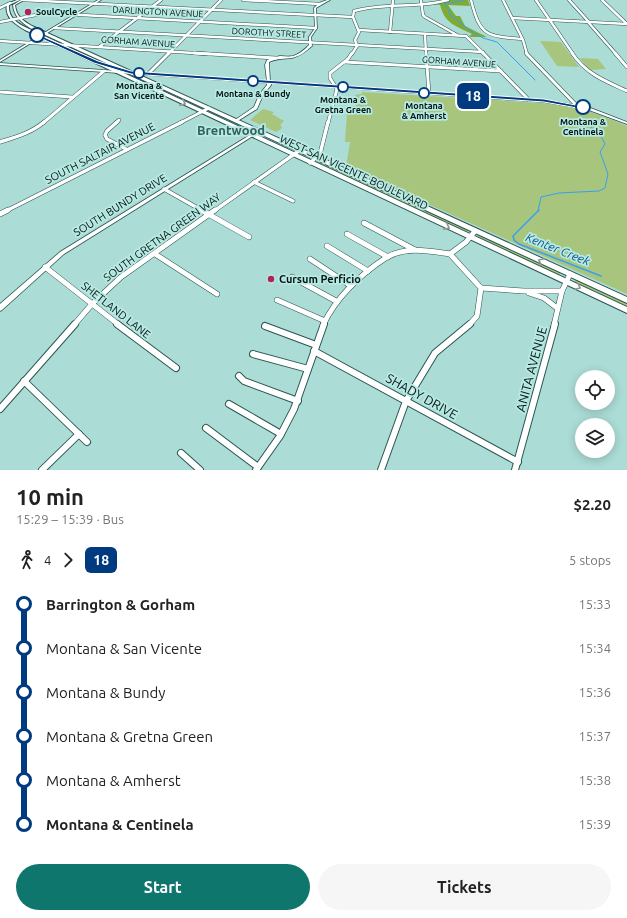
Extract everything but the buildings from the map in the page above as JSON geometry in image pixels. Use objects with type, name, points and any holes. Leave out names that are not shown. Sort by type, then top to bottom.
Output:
[{"type":"main road","points":[[7,9],[10,3],[19,0]]},
{"type":"main road","points":[[7,9],[14,7],[15,4],[23,0]]},
{"type":"main road","points":[[14,7],[19,18]]},
{"type":"main road","name":"WEST SAN VICENTE BOULEVARD","points":[[7,9],[12,20],[26,30],[627,310]]},
{"type":"main road","name":"WEST SAN VICENTE BOULEVARD","points":[[19,18],[26,24],[45,33],[627,300]]},
{"type":"main road","points":[[26,30],[37,33],[45,33]]},
{"type":"main road","points":[[40,36],[47,36],[63,41]]},
{"type":"main road","points":[[96,62],[131,72]]},
{"type":"main road","points":[[115,71],[152,82]]},
{"type":"main road","points":[[221,120],[236,121],[234,123],[235,127]]},
{"type":"street","points":[[23,0],[353,17]]},
{"type":"street","points":[[0,62],[100,0]]},
{"type":"street","points":[[99,47],[161,0]]},
{"type":"street","points":[[148,74],[222,0]]},
{"type":"street","points":[[243,0],[320,4]]},
{"type":"street","points":[[236,121],[256,108],[259,104],[261,94],[268,88],[270,82],[267,63],[276,58],[290,58],[299,56],[312,42],[310,37],[316,28],[314,15],[315,8],[329,0]]},
{"type":"street","points":[[401,2],[421,1],[436,3],[448,0]]},
{"type":"street","points":[[471,0],[480,27],[499,38],[522,39]]},
{"type":"street","points":[[503,0],[522,39],[527,55],[576,106]]},
{"type":"street","points":[[536,0],[585,69],[599,78],[627,91]]},
{"type":"street","points":[[569,0],[627,67]]},
{"type":"street","points":[[602,0],[627,24]]},
{"type":"street","points":[[390,32],[393,1]]},
{"type":"street","points":[[421,1],[423,15],[425,17],[453,32],[457,36]]},
{"type":"street","points":[[0,9],[10,3]]},
{"type":"street","points":[[310,162],[320,154],[337,89],[330,78],[330,74],[351,56],[357,45],[355,40],[358,30],[353,17],[353,12],[366,4]]},
{"type":"street","points":[[0,9],[7,9]]},
{"type":"street","name":"DARLINGTON AVENUE","points":[[0,22],[46,14],[316,28]]},
{"type":"street","points":[[512,18],[627,24]]},
{"type":"street","name":"DOROTHY STREET","points":[[54,28],[483,52]]},
{"type":"street","points":[[358,30],[466,36],[529,100]]},
{"type":"street","points":[[425,34],[429,93]]},
{"type":"street","name":"GORHAM AVENUE","points":[[0,41],[276,58]]},
{"type":"street","points":[[0,62],[148,74],[529,100],[576,106],[598,112],[627,123]]},
{"type":"street","name":"GORHAM AVENUE","points":[[345,62],[501,71]]},
{"type":"street","points":[[0,142],[31,131],[104,70]]},
{"type":"street","points":[[0,92],[72,97]]},
{"type":"street","name":"SOUTH SALTAIR AVENUE","points":[[0,214],[209,108]]},
{"type":"street","points":[[119,120],[107,131],[105,135],[107,138],[126,149]]},
{"type":"street","name":"SOUTH BUNDY DRIVE","points":[[0,308],[45,267],[69,248],[259,131]]},
{"type":"street","name":"SOUTH GRETNA GREEN WAY","points":[[0,408],[92,304],[121,277],[300,150]]},
{"type":"street","points":[[254,182],[293,201]]},
{"type":"street","points":[[164,189],[249,237]]},
{"type":"street","points":[[364,223],[415,250]]},
{"type":"street","points":[[450,254],[475,231]]},
{"type":"street","points":[[347,234],[388,257]]},
{"type":"street","points":[[327,246],[368,272]]},
{"type":"street","points":[[206,428],[257,469],[281,434],[298,401],[325,321],[336,301],[368,272],[396,253],[415,250],[450,254],[481,288],[524,291],[562,290]]},
{"type":"street","points":[[155,254],[217,294]]},
{"type":"street","points":[[310,259],[351,286]]},
{"type":"street","name":"SHETLAND LANE","points":[[45,267],[176,368]]},
{"type":"street","name":"ANITA AVENUE","points":[[515,470],[555,322],[562,290],[570,274]]},
{"type":"street","points":[[292,277],[336,301]]},
{"type":"street","points":[[381,470],[406,401],[435,353],[466,328],[477,316],[481,288]]},
{"type":"street","points":[[524,291],[544,298],[557,308]]},
{"type":"street","points":[[277,300],[325,321]]},
{"type":"street","name":"SHADY DRIVE","points":[[265,326],[315,348],[406,401],[518,462]]},
{"type":"street","points":[[253,354],[308,369]]},
{"type":"street","points":[[239,376],[244,381],[298,401]]},
{"type":"street","points":[[24,381],[87,442]]},
{"type":"street","points":[[229,404],[281,434]]},
{"type":"street","points":[[42,470],[79,434]]},
{"type":"street","points":[[181,452],[200,470]]},
{"type":"green space","points":[[450,0],[468,0],[470,6],[448,5],[456,16],[460,16],[465,26],[487,37],[469,36],[472,34],[452,24],[448,20],[440,5],[432,4]]},
{"type":"green space","points":[[540,41],[561,42],[579,67],[557,66]]},
{"type":"green space","points":[[580,58],[598,59],[606,69],[589,70]]},
{"type":"green space","points":[[362,92],[557,104],[593,113],[627,126],[627,294],[346,167],[350,142],[345,142],[347,113],[353,106],[356,107],[355,95],[362,94]]},
{"type":"green space","points":[[263,109],[274,112],[272,114],[284,121],[280,125],[282,127],[280,130],[276,132],[250,120]]},
{"type":"green space","points":[[319,160],[469,230],[466,233],[315,163]]},
{"type":"green space","points":[[480,234],[561,272],[558,277],[476,238]]},
{"type":"green space","points":[[576,279],[627,302],[627,308],[573,283]]},
{"type":"waterway","name":"Kenter Creek","points":[[464,0],[444,4],[449,10],[449,14],[471,31],[483,38],[497,42],[535,80]]},
{"type":"waterway","name":"Kenter Creek","points":[[538,211],[541,197],[559,193],[599,191],[605,188],[608,174],[600,152],[605,144],[602,138],[591,127],[599,124]]},
{"type":"waterway","name":"Kenter Creek","points":[[538,211],[513,236],[514,240],[519,244],[601,276]]},
{"type":"bus line","name":"18","points":[[37,35],[96,62],[121,71],[558,102],[583,107]]},
{"type":"place","name":"SoulCycle","points":[[28,12]]},
{"type":"place","name":"Montana & San Vicente","points":[[139,73]]},
{"type":"place","name":"Montana & Bundy","points":[[253,81]]},
{"type":"place","name":"Montana & Gretna Green","points":[[343,87]]},
{"type":"place","name":"Montana & Amherst","points":[[424,93]]},
{"type":"place","name":"Montana & Centinela","points":[[583,107]]},
{"type":"place","name":"Cursum Perficio","points":[[271,279]]},
{"type":"district","name":"Brentwood","points":[[231,130]]}]
